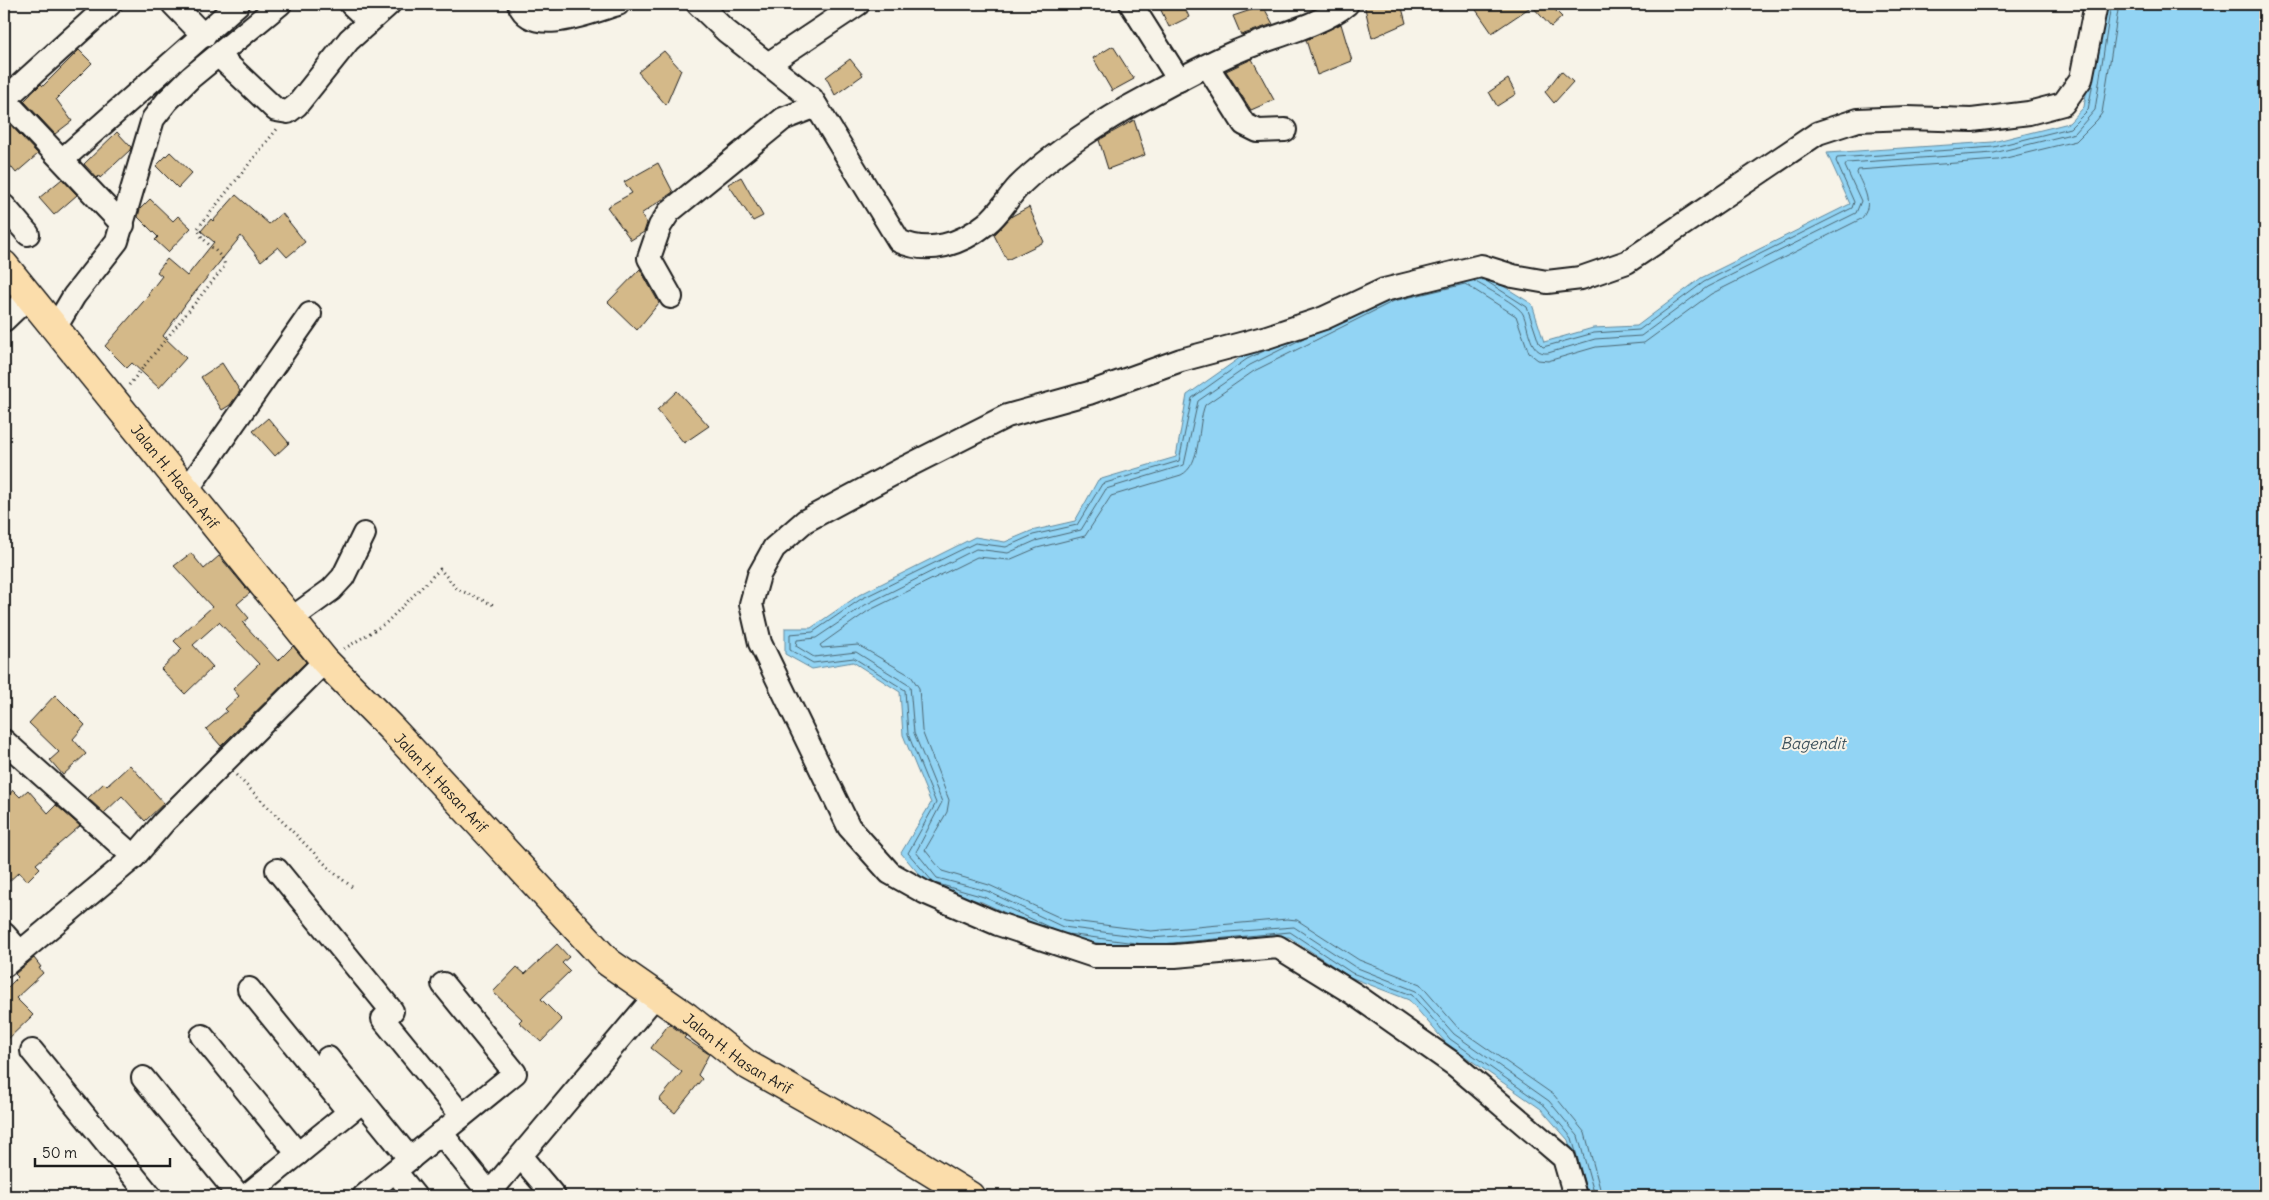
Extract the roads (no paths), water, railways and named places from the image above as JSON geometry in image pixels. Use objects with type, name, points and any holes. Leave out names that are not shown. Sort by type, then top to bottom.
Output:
[{"type":"main road","name":"Jalan H. Hasan Arif","points":[[4,265],[325,661],[390,727],[608,962],[656,995],[746,1064],[858,1127],[970,1196]]},
{"type":"street","points":[[110,4],[4,100],[123,225]]},
{"type":"street","points":[[173,4],[204,36]]},
{"type":"street","points":[[62,160],[238,4]]},
{"type":"street","points":[[55,328],[74,296],[117,241],[154,119],[166,100],[218,54],[280,4]]},
{"type":"street","points":[[351,4],[369,21]]},
{"type":"street","points":[[218,54],[276,110],[283,113],[293,109],[349,40],[389,4]]},
{"type":"street","points":[[519,4],[529,16],[548,22],[618,4]]},
{"type":"street","points":[[698,4],[726,31],[812,99],[899,241],[914,248],[940,247],[971,236],[994,218],[1018,187],[1058,153],[1143,99],[1233,53],[1300,28],[1348,4]]},
{"type":"street","points":[[768,64],[858,4]]},
{"type":"street","points":[[1131,4],[1179,80]]},
{"type":"street","points":[[1574,1196],[1564,1158],[1455,1065],[1354,994],[1278,946],[1175,956],[1094,956],[998,924],[924,892],[890,873],[849,827],[760,643],[751,604],[759,575],[774,548],[805,521],[906,466],[1007,416],[1089,393],[1181,360],[1267,337],[1324,318],[1384,290],[1481,266],[1513,276],[1547,282],[1581,278],[1627,262],[1818,133],[1858,120],[1907,118],[1972,120],[2029,113],[2063,104],[2081,79],[2096,4]]},
{"type":"street","points":[[1208,66],[1244,124],[1258,131],[1285,130]]},
{"type":"street","points":[[671,297],[649,258],[660,226],[669,212],[783,119],[816,106]]},
{"type":"street","points":[[4,206],[28,234]]},
{"type":"street","points":[[4,320],[29,296]]},
{"type":"street","points":[[187,490],[310,314]]},
{"type":"street","points":[[291,619],[330,590],[343,577],[364,534]]},
{"type":"street","points":[[4,934],[12,959],[134,858],[164,822],[325,661]]},
{"type":"street","points":[[4,741],[134,858]]},
{"type":"street","points":[[277,870],[392,1011],[383,1019],[462,1116]]},
{"type":"street","points":[[364,1196],[515,1073],[443,984]]},
{"type":"street","points":[[249,988],[356,1107],[402,1165],[415,1196]]},
{"type":"street","points":[[441,1134],[489,1195],[656,995]]},
{"type":"street","points":[[202,1036],[298,1154]]},
{"type":"street","points":[[32,1050],[150,1196]]},
{"type":"street","points":[[328,1058],[356,1107]]},
{"type":"street","points":[[143,1078],[239,1196]]},
{"type":"street","points":[[246,1196],[356,1107]]},
{"type":"street","points":[[521,1157],[554,1196]]},
{"type":"water","name":"Bagendit","points":[[2100,4],[2265,4],[2265,1196],[1584,1196],[1568,1140],[1541,1109],[1446,1043],[1409,1000],[1350,977],[1289,937],[1151,950],[1059,938],[982,902],[931,888],[901,853],[931,803],[903,735],[900,692],[853,662],[812,669],[785,654],[785,628],[811,628],[859,595],[975,537],[1005,542],[1031,531],[1075,521],[1098,480],[1176,457],[1187,395],[1244,355],[1388,284],[1468,264],[1532,304],[1544,342],[1593,328],[1637,326],[1701,278],[1850,204],[1827,153],[1993,142],[2069,123],[2084,107]]}]
